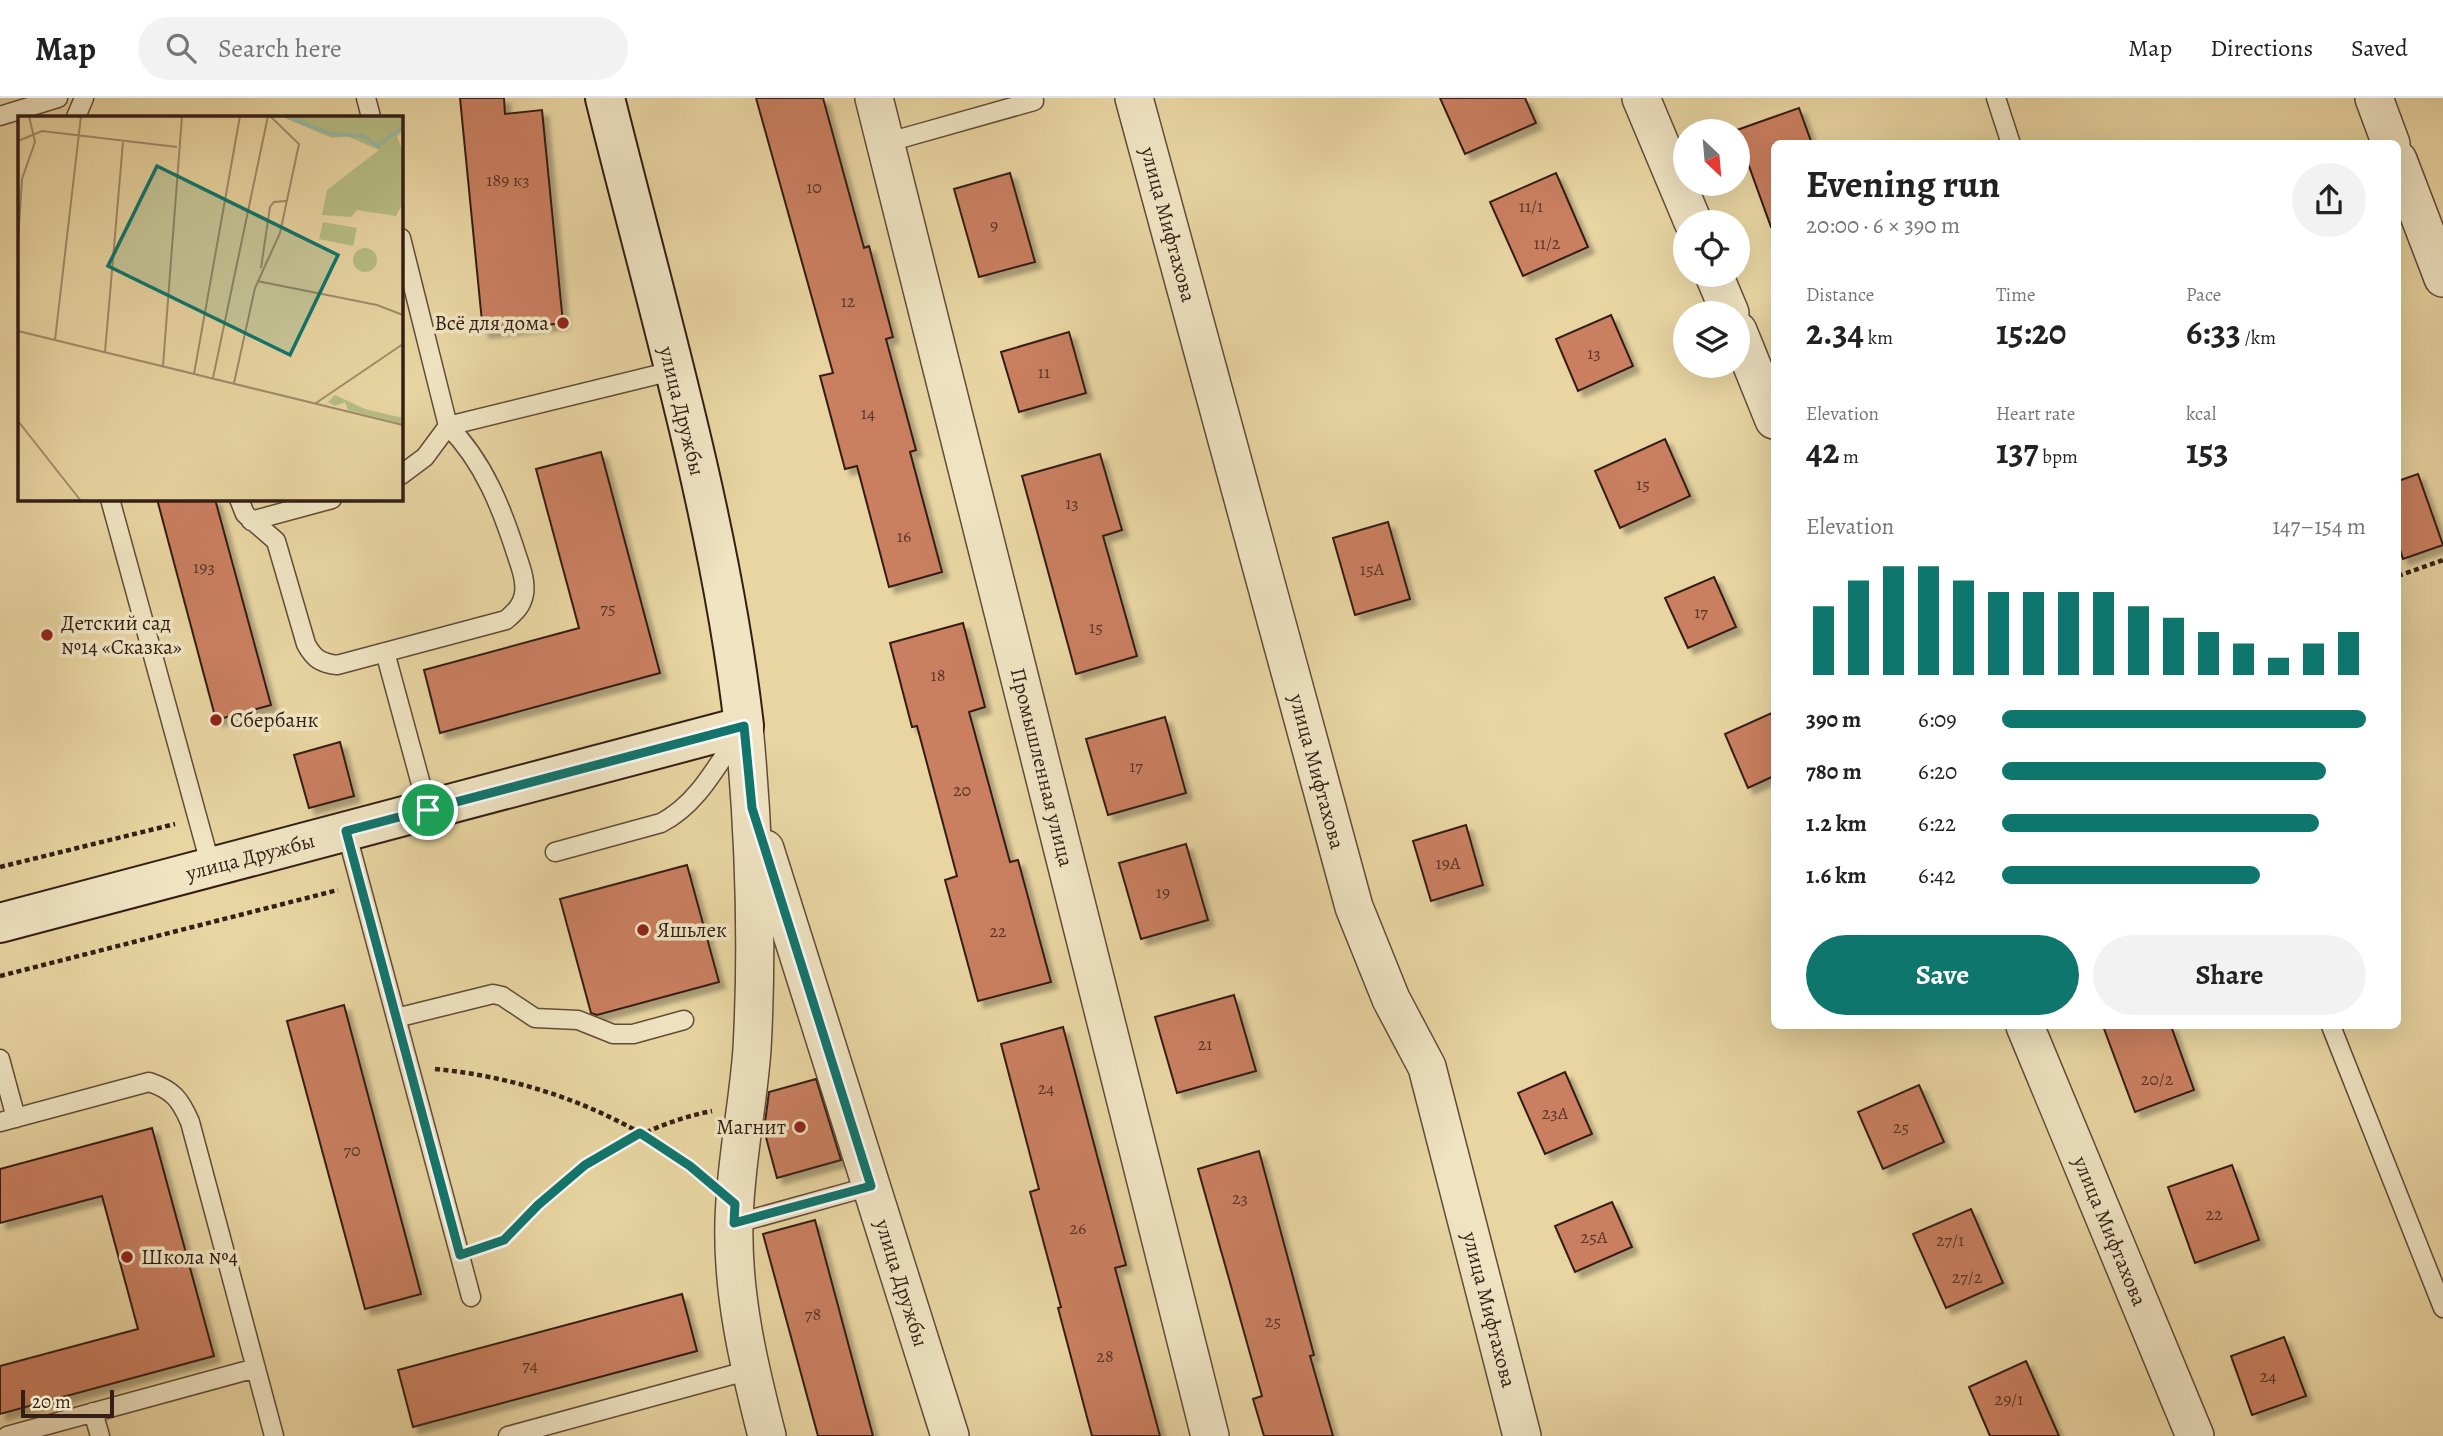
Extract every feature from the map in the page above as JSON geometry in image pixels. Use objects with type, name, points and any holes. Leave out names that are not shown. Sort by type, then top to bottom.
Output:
[{"type":"street","name":"улица Дружбы","points":[[605,98],[718,558],[734,638],[752,808],[755,969],[747,1104],[734,1214],[736,1283],[750,1370],[767,1436]]},
{"type":"street","name":"Промышленная улица","points":[[874,98],[1210,1436]]},
{"type":"street","points":[[1641,98],[1688,210]]},
{"type":"street","points":[[2374,98],[2390,140]]},
{"type":"street","name":"улица Мифтахова","points":[[1140,100],[1354,907],[1391,999],[1427,1068],[1522,1436]]},
{"type":"street","points":[[2401,168],[2443,278]]},
{"type":"street","points":[[1750,361],[1771,413]]},
{"type":"street","name":"улица Дружбы","points":[[0,923],[744,726]]},
{"type":"street","name":"улица Дружбы","points":[[752,808],[950,1436]]},
{"type":"street","name":"улица Мифтахова","points":[[2026,1029],[2195,1436]]},
{"type":"lane","points":[[0,116],[58,98]]},
{"type":"lane","points":[[76,116],[85,98]]},
{"type":"lane","points":[[366,98],[371,116]]},
{"type":"lane","points":[[1996,98],[2010,140]]},
{"type":"lane","points":[[885,143],[1034,101]]},
{"type":"lane","points":[[240,500],[251,521],[276,541],[306,644],[312,657],[324,664],[337,665],[506,620],[518,609],[524,595],[524,581],[496,496],[470,453],[448,426],[402,242]]},
{"type":"lane","points":[[402,474],[425,457],[448,426],[672,371]]},
{"type":"lane","points":[[110,500],[211,867]]},
{"type":"lane","points":[[251,521],[328,500]]},
{"type":"lane","points":[[385,652],[428,810]]},
{"type":"lane","points":[[555,852],[661,823],[676,816],[695,796],[744,726]]},
{"type":"lane","points":[[346,831],[471,1297]]},
{"type":"lane","points":[[396,1018],[493,994],[502,996],[535,1018],[579,1020],[613,1034],[633,1034],[684,1020]]},
{"type":"lane","points":[[2332,1029],[2443,1308]]},
{"type":"lane","points":[[0,1059],[8,1120],[149,1082],[168,1088],[180,1098],[190,1122],[274,1436]]},
{"type":"lane","points":[[734,1214],[871,1186]]},
{"type":"lane","points":[[7,1436],[256,1368]]},
{"type":"lane","points":[[508,1436],[750,1370]]},
{"type":"lane","points":[[93,1412],[100,1436]]},
{"type":"path","points":[[2401,575],[2443,560]]},
{"type":"path","points":[[0,867],[199,818]]},
{"type":"path","points":[[0,976],[360,884]]},
{"type":"path","points":[[409,1066],[469,1072],[528,1086],[586,1106],[640,1133],[690,1166],[734,1214]]},
{"type":"path","points":[[460,1255],[504,1240],[538,1205],[585,1165],[640,1133],[692,1115],[747,1104]]},
{"type":"building","points":[[460,98],[504,98],[505,114],[542,110],[563,323],[483,332]]},
{"type":"building","points":[[756,98],[823,98],[864,248],[869,246],[893,337],[886,339],[916,450],[910,452],[942,572],[889,587],[857,466],[845,469],[820,376],[833,373]]},
{"type":"building","points":[[1440,98],[1525,98],[1536,123],[1465,154]]},
{"type":"building","points":[[1799,108],[1811,140],[1771,140],[1771,227],[1750,169],[1750,125]]},
{"type":"building","points":[[1010,173],[1035,262],[979,277],[954,189]]},
{"type":"building","points":[[1556,173],[1588,247],[1523,276],[1490,202]]},
{"type":"building","points":[[1611,315],[1633,366],[1578,391],[1556,339]]},
{"type":"building","points":[[1069,332],[1086,393],[1019,412],[1001,352]]},
{"type":"building","points":[[1665,439],[1690,496],[1620,528],[1595,471]]},
{"type":"building","points":[[601,452],[660,673],[440,733],[424,670],[579,628],[536,469]]},
{"type":"building","points":[[1100,454],[1122,530],[1103,536],[1137,656],[1076,674],[1022,476]]},
{"type":"building","points":[[2418,474],[2443,545],[2403,559],[2401,553],[2401,480]]},
{"type":"building","points":[[157,500],[215,500],[271,705],[216,720]]},
{"type":"building","points":[[1388,522],[1410,599],[1355,615],[1333,538]]},
{"type":"building","points":[[1714,577],[1736,627],[1688,648],[1665,598]]},
{"type":"building","points":[[963,623],[985,707],[969,712],[1010,862],[1018,860],[1051,982],[978,1001],[945,880],[957,876],[917,726],[912,727],[890,643]]},
{"type":"building","points":[[1771,713],[1771,777],[1748,788],[1725,734]]},
{"type":"building","points":[[1165,717],[1186,793],[1108,815],[1086,739]]},
{"type":"building","points":[[340,742],[354,796],[309,808],[294,755]]},
{"type":"building","points":[[1466,825],[1483,885],[1431,901],[1413,841]]},
{"type":"building","points":[[1186,844],[1208,920],[1141,939],[1119,863]]},
{"type":"building","points":[[687,865],[719,982],[597,1015],[591,1013],[560,899]]},
{"type":"building","points":[[1234,995],[1256,1071],[1177,1093],[1155,1017]]},
{"type":"building","points":[[344,1005],[421,1294],[365,1309],[287,1021]]},
{"type":"building","points":[[1063,1027],[1126,1265],[1115,1268],[1160,1436],[1092,1436],[1030,1192],[1039,1189],[1001,1044]]},
{"type":"building","points":[[2104,1029],[2172,1029],[2194,1090],[2135,1112]]},
{"type":"building","points":[[1565,1072],[1592,1134],[1545,1154],[1518,1093]]},
{"type":"building","points":[[816,1079],[841,1160],[777,1178],[764,1130],[769,1092]]},
{"type":"building","points":[[1919,1085],[1944,1142],[1883,1169],[1858,1112]]},
{"type":"building","points":[[152,1128],[214,1356],[0,1414],[0,1366],[138,1329],[102,1196],[0,1223],[0,1169]]},
{"type":"building","points":[[1259,1151],[1314,1355],[1310,1356],[1333,1436],[1264,1436],[1253,1399],[1262,1396],[1198,1169]]},
{"type":"building","points":[[2232,1165],[2259,1240],[2195,1263],[2168,1187]]},
{"type":"building","points":[[1612,1202],[1632,1247],[1575,1272],[1555,1226]]},
{"type":"building","points":[[1971,1209],[2003,1283],[1946,1308],[1913,1234]]},
{"type":"building","points":[[815,1220],[873,1436],[818,1436],[763,1234]]},
{"type":"building","points":[[682,1294],[697,1351],[413,1427],[398,1370]]},
{"type":"building","points":[[2284,1337],[2306,1396],[2252,1415],[2231,1356]]},
{"type":"building","points":[[2026,1361],[2059,1436],[1990,1436],[1969,1387]]},
{"type":"place","name":"Всё для дома","points":[[563,323]]},
{"type":"place","name":"Детский сад №14 «Сказка»","points":[[47,635]]},
{"type":"place","name":"Сбербанк","points":[[216,720]]},
{"type":"place","name":"Яшьлек","points":[[643,930]]},
{"type":"place","name":"Магнит","points":[[800,1127]]},
{"type":"place","name":"Школа №4","points":[[127,1257]]},
{"type":"route","points":[[744,726],[752,808],[871,1186],[734,1223],[735,1204],[690,1166],[640,1133],[585,1165],[538,1205],[510,1236],[495,1245],[460,1255],[346,831],[428,810],[744,726]]}]
